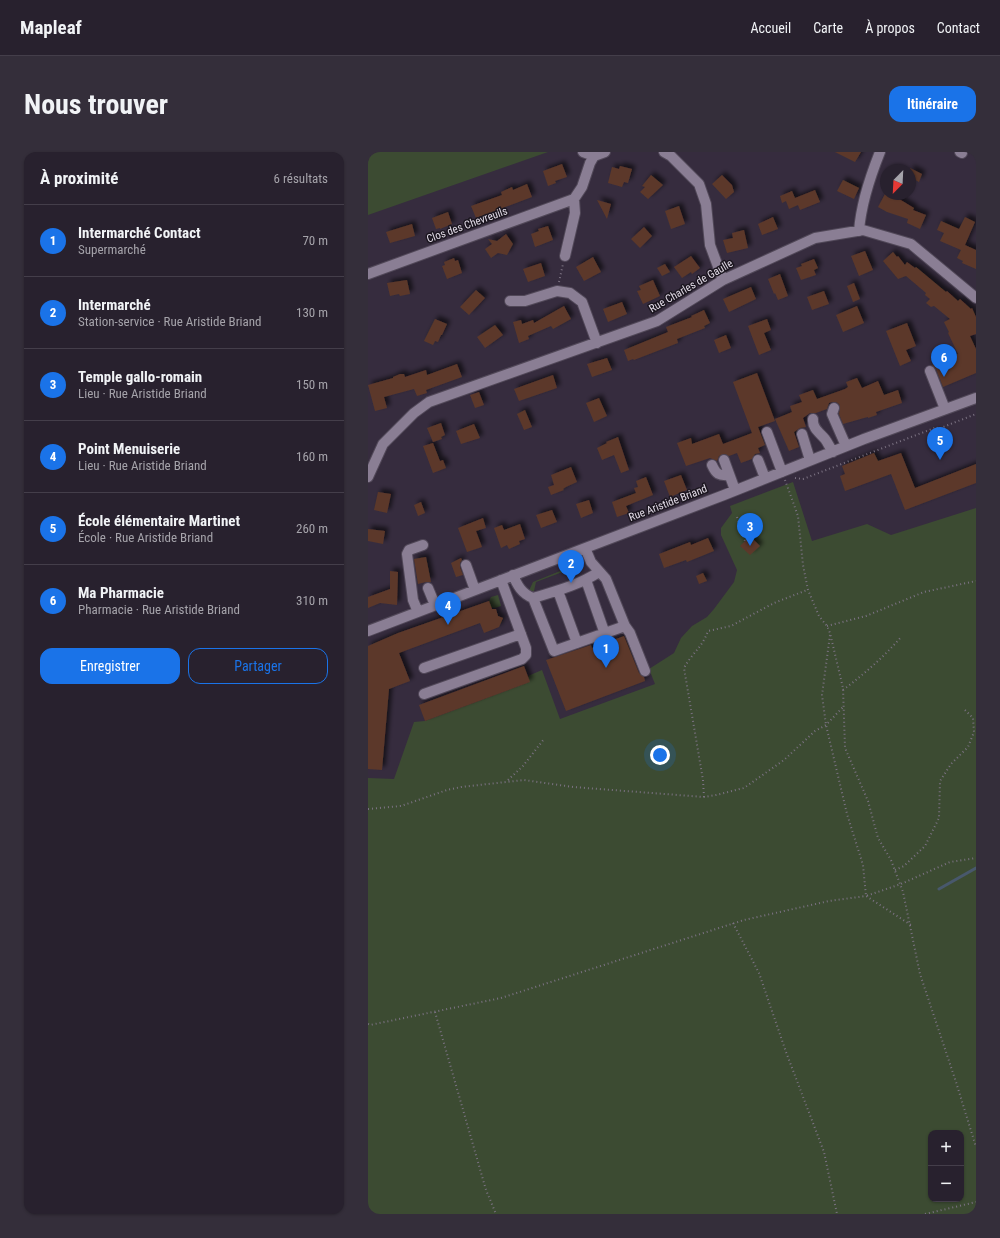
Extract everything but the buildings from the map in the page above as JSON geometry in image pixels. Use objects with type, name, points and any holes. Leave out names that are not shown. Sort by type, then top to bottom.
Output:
[{"type":"street","points":[[583,152],[594,156],[605,152]]},
{"type":"street","points":[[664,152],[671,156],[699,184],[706,204],[710,245],[723,280]]},
{"type":"street","points":[[859,231],[860,218],[871,176],[880,152]]},
{"type":"street","points":[[565,256],[575,213],[574,199],[582,187],[590,163],[594,156]]},
{"type":"street","name":"Clos des Chevreuils","points":[[368,274],[574,199]]},
{"type":"street","name":"Rue Charles de Gaulle","points":[[368,478],[383,444],[414,413],[429,402],[657,321],[723,280],[815,238],[863,230],[911,244],[976,298]]},
{"type":"street","points":[[510,301],[525,301],[557,291],[570,293],[582,302],[597,343]]},
{"type":"street","points":[[930,371],[945,409]]},
{"type":"street","name":"Rue Aristide Briand","points":[[369,628],[418,612],[846,446],[976,398]]},
{"type":"street","points":[[834,408],[832,414],[846,446]]},
{"type":"street","points":[[813,419],[816,430],[827,441],[832,452]]},
{"type":"street","points":[[767,432],[782,472]]},
{"type":"street","points":[[802,434],[810,460]]},
{"type":"street","points":[[724,460],[735,490]]},
{"type":"street","points":[[758,460],[765,478]]},
{"type":"street","points":[[712,465],[716,472],[720,475],[729,474]]},
{"type":"street","points":[[418,612],[414,600],[407,554],[409,550],[423,545]]},
{"type":"street","points":[[585,548],[591,562],[606,579],[630,633],[645,672]]},
{"type":"street","points":[[466,565],[475,590]]},
{"type":"street","points":[[533,598],[586,580],[599,572]]},
{"type":"street","points":[[513,575],[516,582],[525,594],[533,598],[554,651],[626,626]]},
{"type":"street","points":[[424,694],[522,659],[526,655],[526,648],[501,580]]},
{"type":"street","points":[[586,580],[605,634]]},
{"type":"street","points":[[428,588],[435,605]]},
{"type":"street","points":[[558,590],[577,643]]},
{"type":"street","points":[[424,668],[521,634]]},
{"type":"path","points":[[557,291],[565,256]]},
{"type":"path","points":[[888,446],[976,414]]},
{"type":"path","points":[[782,472],[798,516],[803,565],[808,590],[819,616],[827,626],[830,633],[843,690],[845,748],[868,801],[878,838],[891,860],[901,884],[911,925],[920,974],[976,1147]]},
{"type":"path","points":[[738,517],[745,541]]},
{"type":"path","points":[[827,626],[866,616],[924,592],[954,584],[976,581]]},
{"type":"path","points":[[704,797],[703,780],[684,668],[704,642],[708,631],[731,626],[774,603],[808,590]]},
{"type":"path","points":[[830,633],[822,694],[826,725],[847,814],[863,866],[866,896]]},
{"type":"path","points":[[843,690],[890,651],[901,637]]},
{"type":"path","points":[[368,809],[401,806],[447,790],[461,787],[524,780],[573,787],[704,797],[716,795],[744,788],[784,760],[815,731],[826,725],[843,707]]},
{"type":"path","points":[[895,870],[904,866],[925,846],[939,818],[940,781],[951,764],[968,747],[974,732],[972,718],[963,708]]},
{"type":"path","points":[[507,781],[523,766],[544,739]]},
{"type":"path","points":[[368,1024],[370,1025],[501,998],[733,923],[829,901],[866,896],[901,884],[950,862],[976,858]]},
{"type":"path","points":[[866,896],[911,925]]},
{"type":"path","points":[[733,923],[759,973],[786,1052],[824,1152],[837,1214]]},
{"type":"path","points":[[435,1012],[486,1190],[496,1214]]},
{"type":"path","points":[[925,1214],[976,1202]]},
{"type":"green space","points":[[368,152],[548,152],[368,215]]},
{"type":"green space","points":[[793,482],[812,541],[867,524],[891,535],[976,508],[976,1214],[368,1214],[368,778],[394,779],[414,722],[425,721],[529,682],[528,676],[542,670],[560,719],[655,684],[649,669],[674,653],[681,638],[692,626],[707,617],[734,582],[737,570],[721,535],[721,528],[732,513],[730,506]]},
{"type":"green space","points":[[580,563],[581,565],[536,582],[534,591],[528,593],[533,582]]},
{"type":"green space","points":[[498,595],[501,606],[495,608],[491,607],[489,601],[491,597]]},
{"type":"waterway","points":[[939,889],[976,868]]},
{"type":"place","name":"Ma Pharmacie","points":[[944,377]]},
{"type":"place","name":"École élémentaire Martinet","points":[[940,460]]},
{"type":"place","name":"Temple gallo-romain","points":[[750,546]]},
{"type":"place","name":"Intermarché","points":[[571,583]]},
{"type":"place","name":"Point Menuiserie","points":[[448,625]]},
{"type":"place","name":"Intermarché Contact","points":[[606,668]]}]
